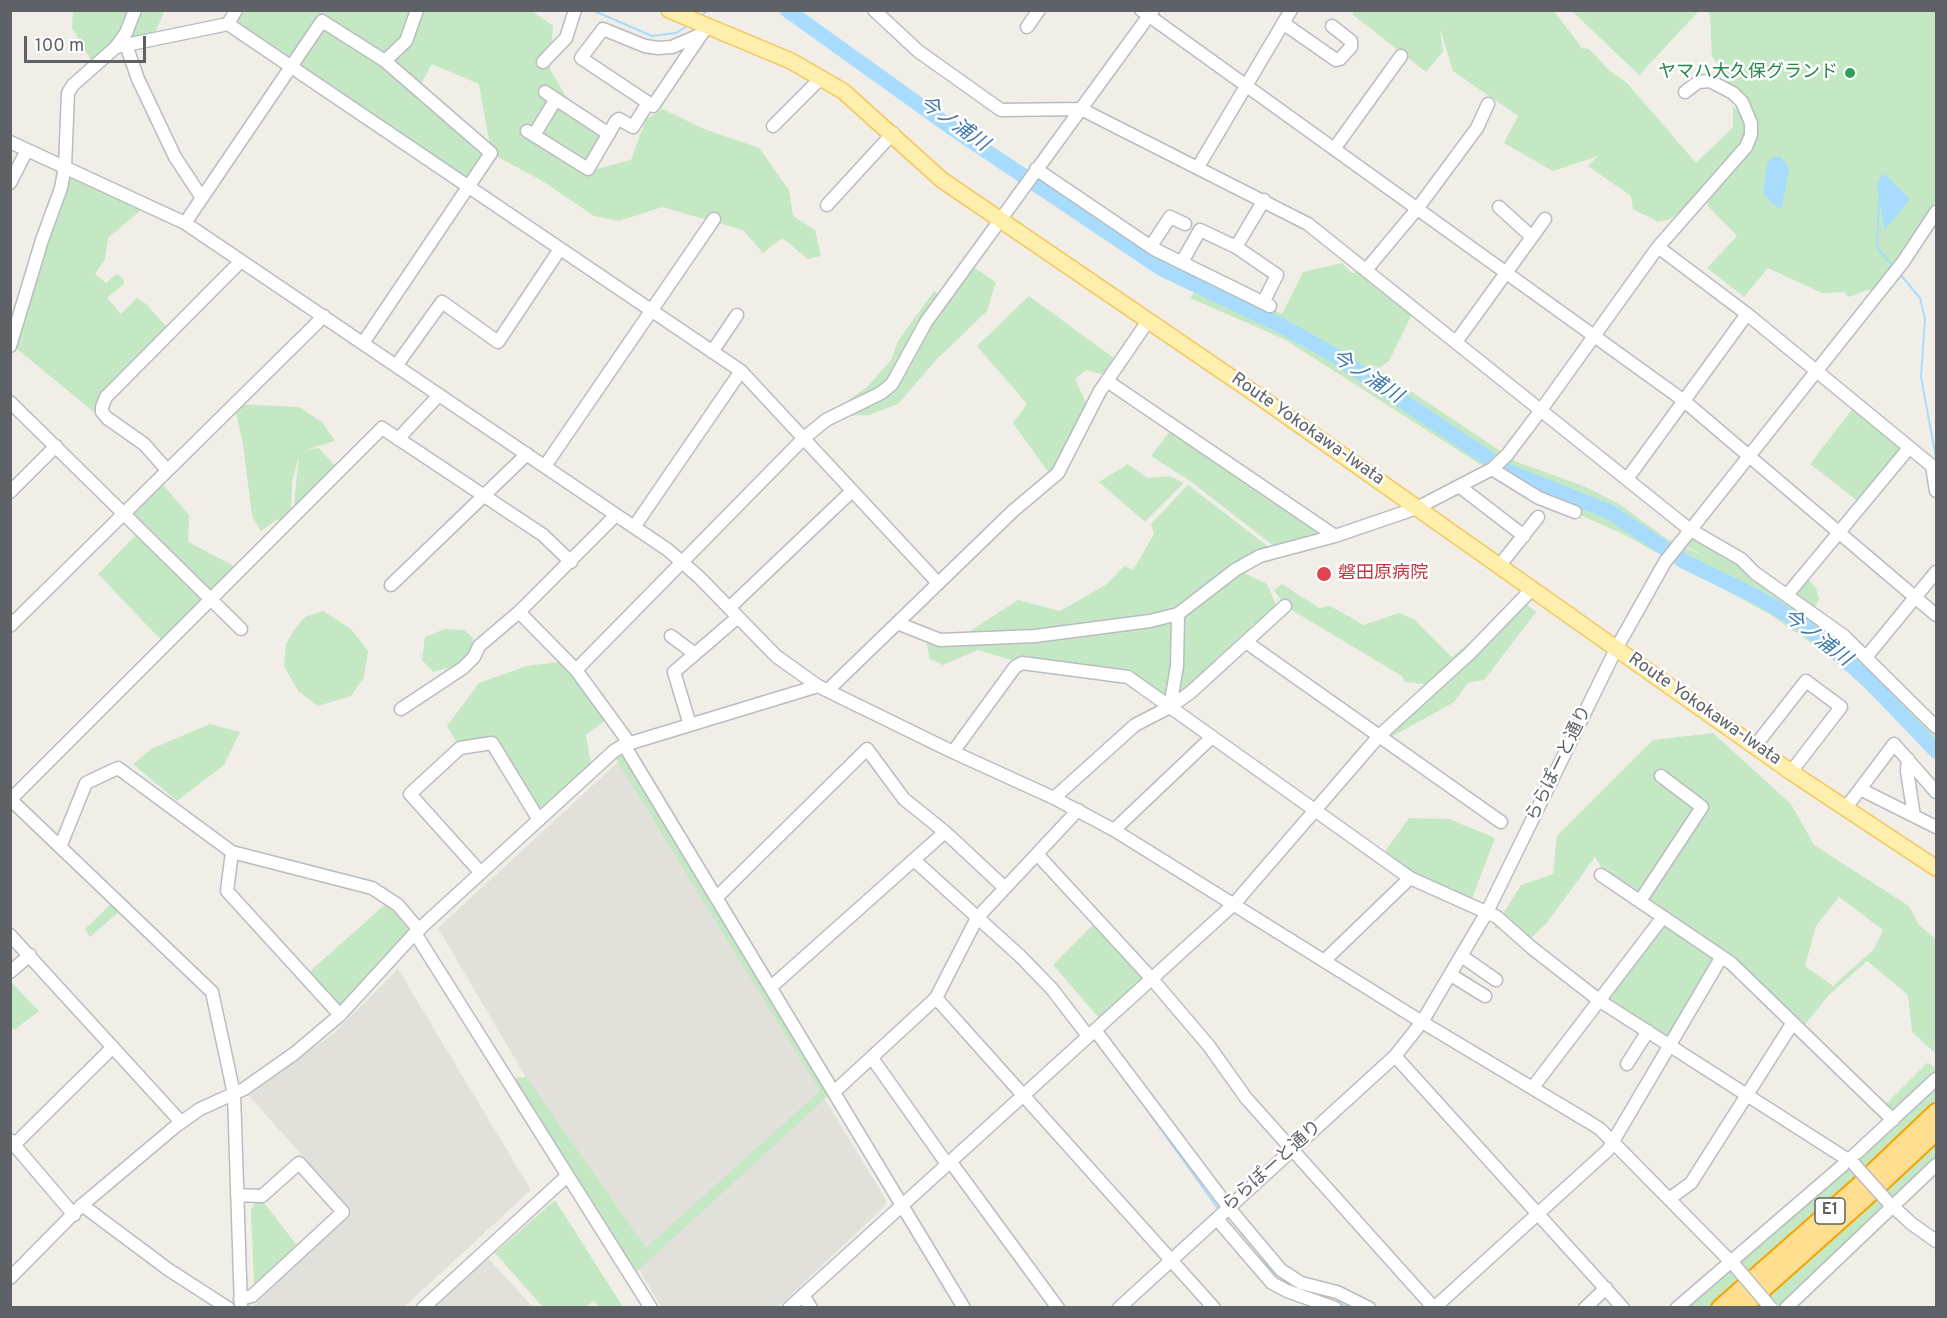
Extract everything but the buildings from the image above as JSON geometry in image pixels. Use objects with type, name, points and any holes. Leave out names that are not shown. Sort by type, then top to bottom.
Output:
[{"type":"highway","name":"E1","points":[[1720,1308],[1854,1190],[1936,1112]]},
{"type":"highway","name":"E1","points":[[1742,1308],[1855,1208],[1936,1132]]},
{"type":"main road","name":"Route Yokokawa-Iwata","points":[[669,10],[704,30],[791,61],[843,91],[942,180],[1500,565],[1570,619],[1791,772],[1936,868]]},
{"type":"street","points":[[135,10],[121,46],[175,157],[202,198]]},
{"type":"street","points":[[228,24],[236,10]]},
{"type":"street","points":[[385,61],[406,41],[417,10]]},
{"type":"street","points":[[1027,27],[1039,10]]},
{"type":"street","points":[[1198,167],[1291,10]]},
{"type":"street","points":[[543,62],[566,38],[575,11]]},
{"type":"street","points":[[876,11],[918,51],[1001,110],[1081,109],[1308,224],[1689,528],[1741,559],[1755,573],[1867,656],[1936,727]]},
{"type":"street","points":[[576,670],[629,614],[684,563],[803,439],[826,420],[881,393],[892,384],[904,366],[926,322],[1081,109],[1148,12],[1245,85],[1683,400],[1936,615]]},
{"type":"street","points":[[185,223],[322,21],[385,61],[492,153],[363,343]]},
{"type":"street","points":[[1283,23],[1336,60],[1340,59],[1351,46],[1351,41],[1332,26]]},
{"type":"street","points":[[10,346],[61,188],[65,167],[68,93],[73,86],[121,46],[228,24],[741,371],[938,583]]},
{"type":"street","points":[[608,30],[645,46],[657,48],[672,47],[704,30],[653,105],[581,58],[599,32],[608,30]]},
{"type":"street","points":[[1334,149],[1401,56]]},
{"type":"street","points":[[773,126],[822,77]]},
{"type":"street","points":[[897,623],[940,640],[949,640],[1035,636],[1150,621],[1178,614],[1235,570],[1260,556],[1335,536],[1417,508],[1492,469],[1508,455],[1658,247],[1746,147],[1751,135],[1751,123],[1742,102],[1719,84],[1710,81],[1698,82],[1685,92]]},
{"type":"street","points":[[609,134],[551,96],[530,133],[588,169],[619,119],[633,127],[648,102]]},
{"type":"street","points":[[1365,270],[1417,209],[1477,128],[1488,104]]},
{"type":"street","points":[[827,205],[893,134]]},
{"type":"street","points":[[10,142],[185,223],[324,316],[616,514],[684,563],[776,656],[823,688],[953,752],[1054,798],[1114,830],[1422,1022],[1600,1129],[1734,1264],[1771,1308]]},
{"type":"street","points":[[10,183],[27,150]]},
{"type":"street","points":[[1036,170],[1151,246],[1182,262],[1267,305],[1277,275],[1236,247],[1200,231],[1182,262]]},
{"type":"street","points":[[1236,247],[1264,200]]},
{"type":"street","points":[[1499,207],[1532,237]]},
{"type":"street","name":"ららぽーと通り","points":[[1119,1308],[1395,1056],[1422,1022],[1463,957],[1487,912],[1616,649],[1665,562],[1689,528],[1903,262],[1936,213]]},
{"type":"street","points":[[1151,246],[1170,217],[1185,224]]},
{"type":"street","points":[[545,466],[714,219]]},
{"type":"street","points":[[1456,342],[1545,219]]},
{"type":"street","points":[[1658,247],[1747,314],[1932,466],[1936,491]]},
{"type":"street","points":[[396,366],[442,302],[498,342],[560,249]]},
{"type":"street","points":[[167,470],[144,444],[107,418],[102,412],[102,407],[106,397],[242,261]]},
{"type":"street","points":[[1628,479],[1747,314]]},
{"type":"street","points":[[712,352],[737,315]]},
{"type":"street","points":[[10,626],[324,316]]},
{"type":"street","points":[[10,1278],[78,1210],[181,1122],[200,1109],[234,1094],[295,1053],[340,1015],[417,932],[614,751],[690,725],[823,688],[897,623],[1063,468],[1107,381],[1148,321]]},
{"type":"street","points":[[634,527],[741,371]]},
{"type":"street","points":[[1107,381],[1335,536]]},
{"type":"street","points":[[398,439],[440,395]]},
{"type":"street","points":[[10,402],[241,629]]},
{"type":"street","points":[[237,1195],[262,1196],[299,1163],[343,1212],[252,1296],[240,1303],[234,1094],[212,992],[11,799],[382,428],[543,535],[571,562]]},
{"type":"street","points":[[10,492],[56,447]]},
{"type":"street","points":[[1787,595],[1909,448]]},
{"type":"street","points":[[391,585],[527,454]]},
{"type":"street","points":[[1492,469],[1539,498],[1575,512]]},
{"type":"street","points":[[1459,486],[1524,536]]},
{"type":"street","points":[[690,725],[674,672],[852,491]]},
{"type":"street","points":[[401,708],[463,668],[474,657],[479,646],[519,612],[571,562],[616,514]]},
{"type":"street","points":[[1500,565],[1538,518]]},
{"type":"street","points":[[1867,656],[1936,572]]},
{"type":"street","points":[[789,1308],[1234,904],[1316,812],[1379,736],[1469,654],[1532,589]]},
{"type":"street","points":[[1054,798],[1135,725],[1170,707],[1191,692],[1285,606]]},
{"type":"street","points":[[519,612],[576,670],[627,745],[964,1308]]},
{"type":"street","points":[[1170,707],[1177,666],[1178,614]]},
{"type":"street","points":[[671,636],[694,654]]},
{"type":"street","points":[[1246,642],[1501,822]]},
{"type":"street","points":[[953,752],[1015,667],[1022,663],[1128,677],[1410,878],[1497,917],[1532,948],[1600,1001],[1851,1161],[1891,1205],[1936,1241]]},
{"type":"street","points":[[1755,746],[1806,681],[1841,707],[1791,772]]},
{"type":"street","points":[[1114,830],[1212,737]]},
{"type":"street","points":[[481,873],[410,794],[460,748],[492,743],[539,820]]},
{"type":"street","points":[[1845,809],[1894,744],[1936,792]]},
{"type":"street","points":[[717,897],[867,749],[904,799],[945,832],[1005,888]]},
{"type":"street","points":[[1908,759],[1907,771],[1914,816]]},
{"type":"street","points":[[60,847],[86,783],[118,768],[232,852],[372,888],[398,905],[651,1308]]},
{"type":"street","points":[[1640,901],[1702,807],[1661,776]]},
{"type":"street","points":[[1860,789],[1936,827]]},
{"type":"street","points":[[834,1092],[936,998],[977,918],[1078,810]]},
{"type":"street","points":[[771,987],[945,832]]},
{"type":"street","points":[[232,852],[227,891],[340,1015]]},
{"type":"street","points":[[1037,854],[1152,979],[1209,1046],[1246,1098],[1434,1308],[1613,1142],[1722,958]]},
{"type":"street","points":[[914,860],[1020,956],[1092,1033],[1229,1208],[1281,1270],[1301,1283],[1337,1292],[1369,1308]]},
{"type":"street","points":[[1601,875],[1731,963],[1893,1120]]},
{"type":"street","points":[[1325,960],[1410,878]]},
{"type":"street","points":[[1533,1087],[1663,917]]},
{"type":"street","points":[[10,935],[181,1122]]},
{"type":"street","points":[[10,972],[30,955]]},
{"type":"street","points":[[1463,957],[1496,981]]},
{"type":"street","points":[[1451,975],[1485,996]]},
{"type":"street","points":[[936,998],[1215,1308]]},
{"type":"street","points":[[1670,1199],[1690,1183],[1792,1024]]},
{"type":"street","points":[[1627,1064],[1648,1031]]},
{"type":"street","points":[[113,1047],[13,1142],[78,1210],[228,1308]]},
{"type":"street","points":[[1395,1056],[1623,1308]]},
{"type":"street","points":[[872,1058],[1058,1308]]},
{"type":"street","points":[[1677,1308],[1734,1264],[1851,1161],[1936,1079]]},
{"type":"street","points":[[1786,1308],[1891,1205],[1936,1165]]},
{"type":"street","points":[[423,1308],[567,1176]]},
{"type":"street","points":[[1217,1219],[1272,1283],[1287,1291],[1335,1308]]},
{"type":"street","points":[[1585,1308],[1606,1288]]},
{"type":"street","points":[[803,1295],[811,1308]]},
{"type":"shaded area","points":[[617,763],[622,763],[886,1200],[885,1206],[778,1307],[661,1307],[438,928]]},
{"type":"shaded area","points":[[398,969],[531,1190],[404,1307],[254,1307],[352,1211],[249,1096],[334,1033]]},
{"type":"shaded area","points":[[486,1256],[533,1307],[431,1308]]},
{"type":"green space","points":[[237,10],[532,11],[553,26],[550,69],[567,98],[606,125],[585,172],[631,160],[646,119],[663,109],[704,129],[759,148],[789,190],[793,216],[815,230],[821,256],[808,259],[782,238],[763,253],[743,230],[662,207],[619,221],[594,216],[541,180],[492,154],[470,188],[228,24]],"holes":[[[432,64],[479,84],[491,152],[418,89]]]},
{"type":"green space","points":[[1356,10],[1554,11],[1582,48],[1589,49],[1610,71],[1627,83],[1696,163],[1733,127],[1733,107],[1746,115],[1747,111],[1712,56],[1710,14],[1706,11],[1936,11],[1936,202],[1873,291],[1868,290],[1848,297],[1845,292],[1822,293],[1768,268],[1744,297],[1707,268],[1737,236],[1708,206],[1707,198],[1744,146],[1701,193],[1671,219],[1658,222],[1633,209],[1631,196],[1588,166],[1598,156],[1553,171],[1504,143],[1518,116],[1453,71],[1440,29],[1443,52],[1426,72],[1352,14]]},
{"type":"green space","points":[[73,11],[134,11],[128,30],[95,67],[72,28]]},
{"type":"green space","points":[[138,11],[165,11],[151,40],[128,42]]},
{"type":"green space","points":[[1572,11],[1699,11],[1639,75]]},
{"type":"green space","points":[[64,176],[92,179],[100,191],[130,197],[140,211],[108,238],[105,259],[95,274],[106,283],[116,274],[123,278],[124,284],[107,298],[121,314],[137,298],[146,304],[173,334],[157,346],[95,413],[11,344]]},
{"type":"green space","points":[[1342,263],[1352,273],[1366,270],[1412,314],[1389,361],[1379,368],[1367,362],[1517,462],[1586,487],[1619,504],[1667,539],[1708,558],[1679,542],[1689,529],[1787,595],[1804,575],[1816,588],[1819,599],[1812,613],[1936,727],[1936,756],[1834,659],[1771,615],[1621,533],[1536,496],[1478,463],[1284,339],[1190,298],[1208,275],[1282,314],[1303,272]]},
{"type":"green space","points":[[971,266],[996,282],[987,311],[935,361],[898,404],[869,415],[842,416],[885,393],[910,368],[931,323]]},
{"type":"green space","points":[[934,291],[938,294],[886,385],[856,400],[847,401],[866,388],[891,360],[898,341]]},
{"type":"green space","points":[[1029,296],[1114,358],[1105,375],[1086,370],[1075,379],[1086,403],[1059,465],[1049,473],[1013,423],[1027,404],[977,346]]},
{"type":"green space","points":[[234,404],[299,407],[322,422],[335,441],[306,450],[319,448],[338,469],[293,514],[299,456],[292,482],[291,515],[275,521],[261,531],[252,516],[243,444]]},
{"type":"green space","points":[[1853,408],[1909,448],[1859,502],[1810,464]]},
{"type":"green space","points":[[1173,427],[1335,536],[1274,546],[1190,481],[1151,456]]},
{"type":"green space","points":[[1128,464],[1147,478],[1170,476],[1184,483],[1145,522],[1099,482]]},
{"type":"green space","points":[[158,479],[189,515],[188,542],[238,568],[212,591],[129,513]]},
{"type":"green space","points":[[1188,485],[1274,551],[1237,569],[1267,584],[1279,612],[1254,624],[1217,658],[1170,713],[1128,677],[1022,663],[978,650],[943,665],[930,659],[926,640],[958,639],[1018,600],[1060,611],[1107,584],[1124,566],[1133,570],[1154,534],[1151,524]]},
{"type":"green space","points":[[138,533],[206,599],[161,640],[98,574]]},
{"type":"green space","points":[[1282,584],[1319,608],[1330,606],[1364,625],[1399,613],[1415,620],[1452,657],[1521,600],[1536,612],[1484,680],[1468,683],[1454,702],[1393,736],[1379,736],[1434,685],[1405,682],[1402,676],[1285,606],[1274,590]]},
{"type":"green space","points":[[323,611],[351,629],[368,651],[364,677],[351,696],[318,706],[298,691],[284,666],[286,644],[294,630],[305,617]]},
{"type":"green space","points":[[445,629],[464,630],[473,638],[469,662],[433,672],[422,660],[425,637]]},
{"type":"green space","points":[[567,661],[607,719],[586,735],[591,764],[540,809],[492,743],[460,748],[447,726],[479,683],[527,666]]},
{"type":"green space","points":[[210,724],[240,732],[224,765],[177,801],[133,764],[151,749]]},
{"type":"green space","points":[[1713,733],[1791,804],[1814,845],[1909,906],[1919,925],[1936,939],[1936,1054],[1912,1032],[1908,995],[1867,961],[1829,995],[1803,1027],[1719,956],[1671,1040],[1605,1000],[1666,919],[1602,868],[1625,875],[1601,867],[1595,857],[1546,924],[1530,939],[1506,929],[1494,928],[1521,885],[1553,874],[1557,836],[1653,740]],"holes":[[[1839,897],[1883,930],[1874,949],[1833,986],[1805,966],[1816,926]]]},
{"type":"green space","points":[[629,751],[831,1093],[635,1273],[511,1078],[526,1077],[646,1248],[820,1091],[616,759]]},
{"type":"green space","points":[[1409,818],[1449,819],[1495,838],[1470,904],[1381,857]]},
{"type":"green space","points":[[388,902],[414,929],[339,1007],[307,974]]},
{"type":"green space","points":[[111,904],[119,912],[90,937],[85,929]]},
{"type":"green space","points":[[1093,925],[1142,978],[1100,1019],[1053,965]]},
{"type":"green space","points":[[11,982],[39,1011],[14,1030],[11,1027]]},
{"type":"green space","points":[[1927,1063],[1936,1067],[1936,1104],[1913,1128],[1712,1307],[1676,1308],[1892,1120],[1881,1109]]},
{"type":"green space","points":[[1936,1129],[1936,1167],[1783,1307],[1746,1308]]},
{"type":"green space","points":[[555,1200],[623,1307],[599,1307],[594,1301],[585,1307],[543,1307],[495,1253]]},
{"type":"green space","points":[[255,1203],[264,1203],[299,1248],[254,1284],[251,1210]]},
{"type":"water","points":[[1781,156],[1789,169],[1782,209],[1771,203],[1763,193],[1767,164],[1771,158]]},
{"type":"water","points":[[1885,174],[1910,199],[1885,230],[1877,188],[1878,180]]},
{"type":"waterway","points":[[592,10],[652,36],[676,33],[687,26]]},
{"type":"waterway","points":[[701,16],[708,10]]},
{"type":"waterway","name":"今ノ浦川","points":[[787,10],[949,126],[1162,269],[1282,326],[1334,355],[1507,471],[1610,512],[1685,562],[1755,596],[1800,622],[1867,679],[1936,751]]},
{"type":"waterway","points":[[1879,202],[1877,247],[1894,268]]},
{"type":"waterway","points":[[1900,274],[1920,298],[1925,319],[1921,377],[1936,458]]},
{"type":"waterway","points":[[1124,1078],[1219,1210]]},
{"type":"waterway","points":[[1259,1258],[1290,1286],[1351,1308]]},
{"type":"place","name":"ヤマハ大久保グランド","points":[[1850,73]]},
{"type":"place","name":"磐田原病院","points":[[1324,574]]}]
